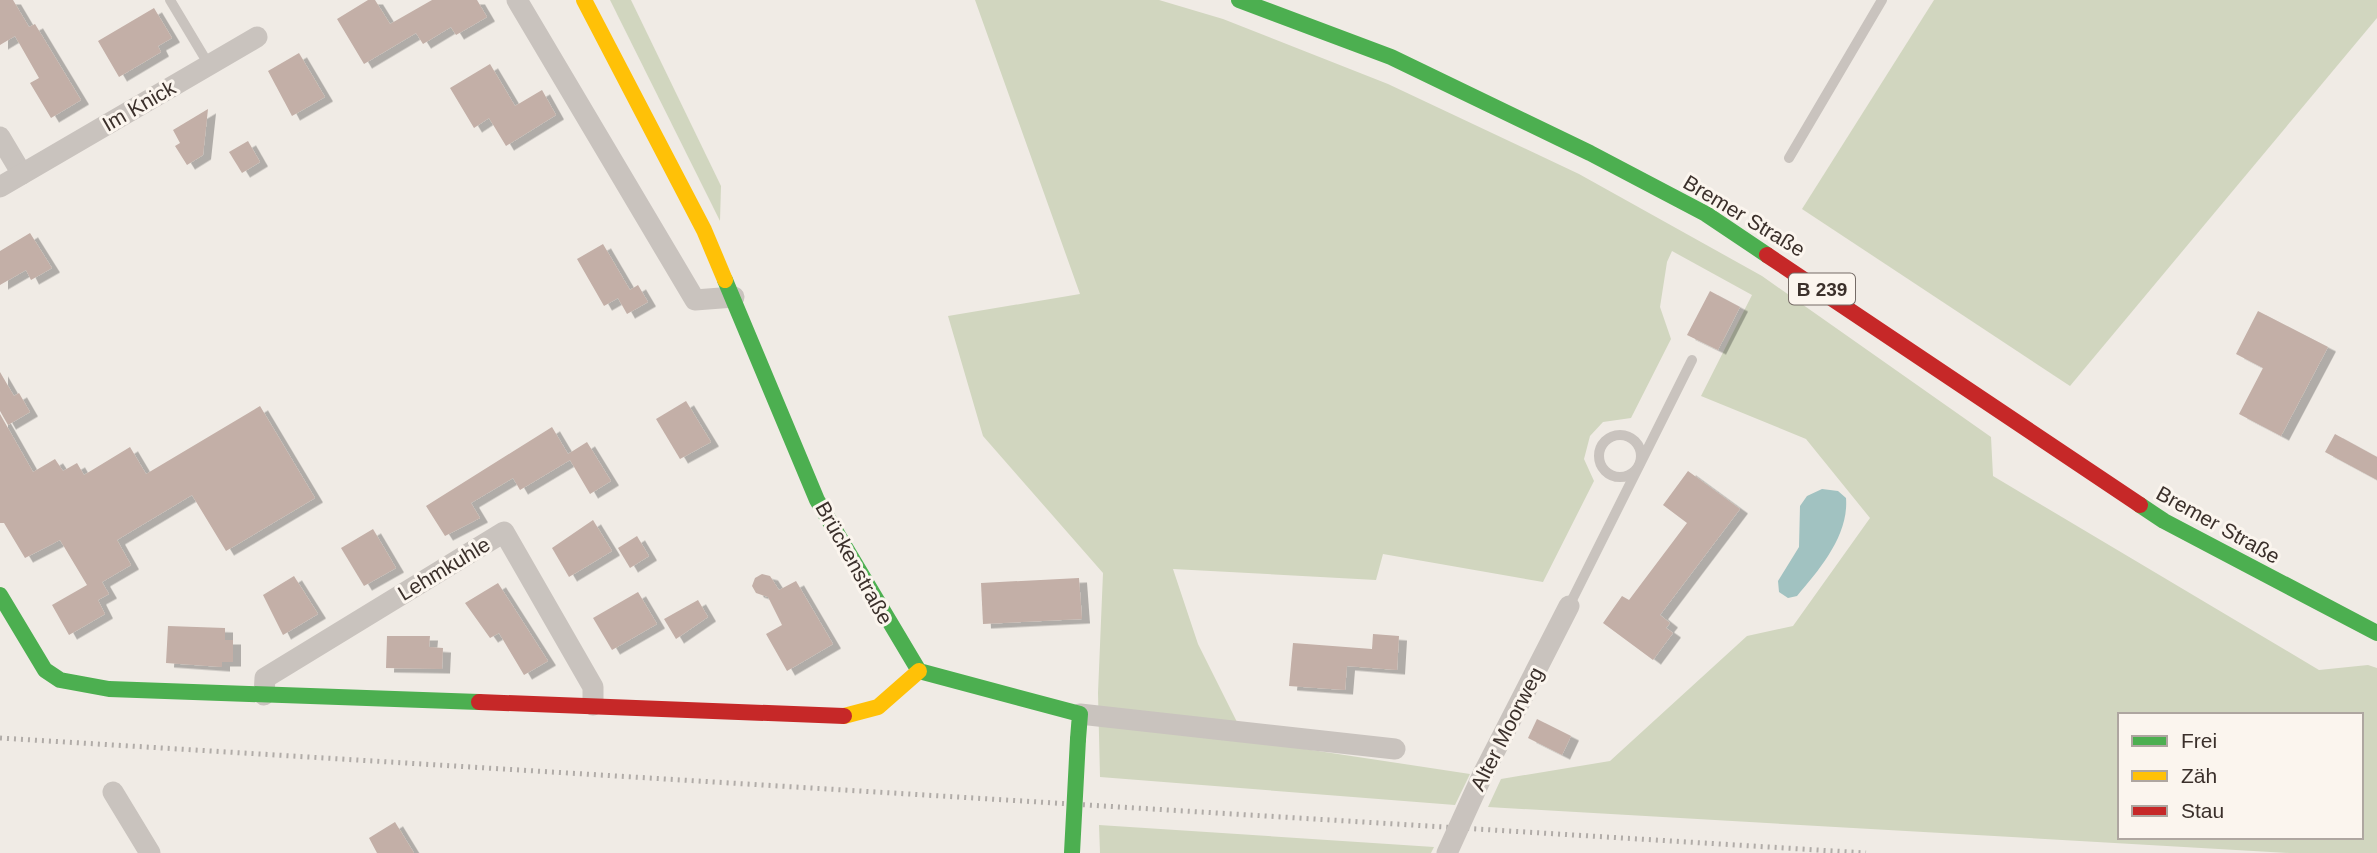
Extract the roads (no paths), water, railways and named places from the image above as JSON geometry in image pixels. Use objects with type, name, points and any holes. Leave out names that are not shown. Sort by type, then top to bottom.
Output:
[{"type":"street","points":[[517,0],[695,300],[734,298]]},
{"type":"street","name":"Brückenstraße","points":[[584,0],[704,230],[817,500],[895,635],[919,671]]},
{"type":"street","name":"Bremer Straße","points":[[1239,0],[1391,57],[1590,153],[1706,214],[2164,521],[2377,633]]},
{"type":"street","name":"Im Knick","points":[[0,187],[257,37]]},
{"type":"street","points":[[0,136],[22,174]]},
{"type":"street","name":"Lehmkuhle","points":[[264,695],[265,678],[505,532],[593,687],[593,705]]},
{"type":"street","points":[[0,595],[45,670],[60,680],[108,689],[850,716],[878,707],[919,671],[1080,714],[1395,749]]},
{"type":"street","name":"Alter Moorweg","points":[[1447,853],[1483,774],[1569,606]]},
{"type":"street","points":[[1072,853],[1080,714]]},
{"type":"street","points":[[113,792],[150,853]]},
{"type":"lane","points":[[170,0],[209,65]]},
{"type":"lane","points":[[1789,158],[1882,0]]},
{"type":"lane","points":[[1569,606],[1692,360]]},
{"type":"lane","points":[[1628,436],[1639,448],[1640,464],[1628,476],[1612,476],[1601,465],[1600,449],[1611,437],[1628,436]]},
{"type":"water","points":[[1822,489],[1838,491],[1846,498],[1843,525],[1831,551],[1815,574],[1797,596],[1788,598],[1779,592],[1778,581],[1799,547],[1800,506],[1807,496]]},
{"type":"railway","points":[[0,738],[1866,853]]}]
